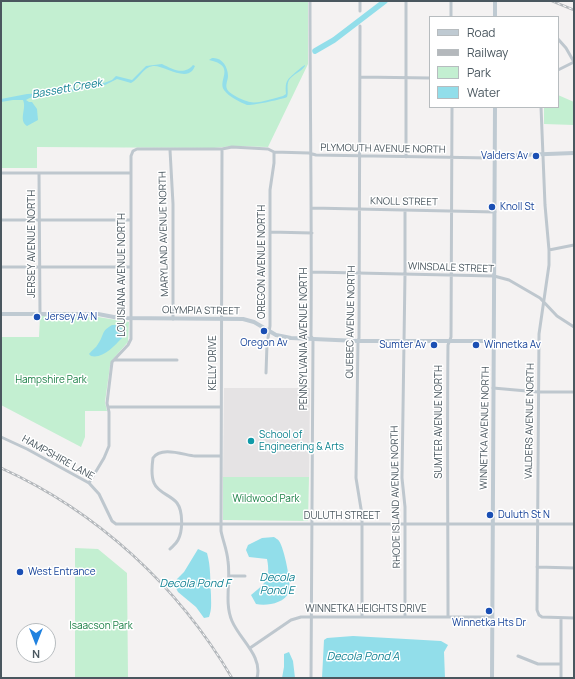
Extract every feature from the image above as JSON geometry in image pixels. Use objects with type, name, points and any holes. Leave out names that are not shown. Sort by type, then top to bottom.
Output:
[{"type":"main road","points":[[495,1],[495,16]]},
{"type":"main road","name":"WINNETKA AVENUE NORTH","points":[[492,678],[495,108]]},
{"type":"main road","points":[[495,156],[574,153]]},
{"type":"main road","name":"OLYMPIA STREET","points":[[1,314],[98,314],[119,318],[248,320],[281,336],[312,339],[358,341],[494,342]]},
{"type":"street","name":"PENNSYLVANIA AVENUE NORTH","points":[[310,1],[310,96],[312,154],[312,678]]},
{"type":"street","points":[[360,1],[360,10]]},
{"type":"street","points":[[406,1],[406,157]]},
{"type":"street","points":[[451,1],[451,16]]},
{"type":"street","name":"QUEBEC AVENUE NORTH","points":[[360,26],[360,273],[356,478],[362,508],[362,617]]},
{"type":"street","points":[[559,39],[574,62],[559,70]]},
{"type":"street","points":[[360,77],[429,78]]},
{"type":"street","name":"SUMTER AVENUE NORTH","points":[[448,617],[448,345],[450,337],[452,108]]},
{"type":"street","name":"VALDERS AVENUE NORTH","points":[[541,108],[545,218],[549,250],[548,279],[539,334],[537,610],[539,615],[545,618],[561,618]]},
{"type":"street","name":"PLYMOUTH AVENUE NORTH","points":[[133,151],[137,149],[222,149],[232,147],[268,149],[274,152],[309,153],[316,156],[490,158]]},
{"type":"street","name":"KELLY DRIVE","points":[[222,149],[221,524],[222,539],[228,560],[229,604],[231,618],[237,630],[250,648],[259,667],[257,678]]},
{"type":"street","name":"MARYLAND AVENUE NORTH","points":[[170,150],[173,204],[173,319]]},
{"type":"street","name":"LOUISIANA AVENUE NORTH","points":[[114,360],[130,343],[131,156],[133,151]]},
{"type":"street","name":"OREGON AVENUE NORTH","points":[[266,373],[269,330],[270,190],[274,152]]},
{"type":"street","points":[[1,173],[131,173]]},
{"type":"street","name":"JERSEY AVENUE NORTH","points":[[39,173],[40,314]]},
{"type":"street","name":"KNOLL STREET","points":[[312,208],[495,212]]},
{"type":"street","name":"RHODE ISLAND AVENUE NORTH","points":[[405,210],[402,478],[405,524],[405,617]]},
{"type":"street","points":[[1,220],[131,220]]},
{"type":"street","points":[[270,232],[312,233]]},
{"type":"street","points":[[549,250],[574,245]]},
{"type":"street","points":[[1,267],[130,267]]},
{"type":"street","name":"WINSDALE STREET","points":[[312,272],[494,276],[509,280],[526,289],[540,298],[558,316],[574,327]]},
{"type":"street","points":[[89,483],[104,458],[108,446],[109,412],[107,403],[108,389],[114,360],[177,360]]},
{"type":"street","points":[[493,388],[538,392],[574,392]]},
{"type":"street","points":[[108,407],[221,408]]},
{"type":"street","name":"HAMPSHIRE LANE","points":[[1,437],[27,449],[89,483],[99,494],[112,521]]},
{"type":"street","points":[[170,549],[174,546],[180,535],[180,510],[177,503],[159,490],[154,484],[153,458],[161,452],[176,452],[200,456],[221,456]]},
{"type":"street","name":"DULUTH STREET","points":[[112,521],[116,524],[574,524]]},
{"type":"street","points":[[537,567],[574,568]]},
{"type":"street","points":[[229,576],[246,576]]},
{"type":"street","name":"WINNETKA HEIGHTS DRIVE","points":[[250,648],[291,620],[301,617],[492,617]]},
{"type":"street","points":[[561,678],[561,618],[574,618]]},
{"type":"street","points":[[518,656],[538,664],[561,664]]},
{"type":"shaded area","points":[[224,388],[310,388],[309,477],[223,477]]},
{"type":"green space","points":[[1,1],[308,1],[308,64],[268,147],[37,147],[37,168],[1,168]]},
{"type":"green space","points":[[559,95],[574,102],[574,125],[544,124],[544,108],[559,108]]},
{"type":"green space","name":"Hampshire Park","points":[[40,316],[98,317],[129,322],[128,342],[113,359],[110,366],[105,402],[107,411],[85,411],[85,437],[81,447],[1,405],[1,337],[39,337]]},
{"type":"green space","name":"Wildwood Park","points":[[223,477],[309,477],[308,521],[223,520]]},
{"type":"green space","name":"Isaacson Park","points":[[75,548],[98,549],[127,573],[128,678],[75,678]]},
{"type":"water","points":[[212,58],[219,59],[226,66],[228,76],[226,87],[228,91],[241,99],[253,102],[262,102],[286,94],[287,81],[291,76],[305,66],[289,80],[287,97],[267,102],[247,105],[226,93],[222,86],[224,69],[217,63],[209,60]]},
{"type":"water","points":[[162,64],[182,71],[193,65],[195,66],[192,71],[184,74],[153,66],[146,69],[131,83],[117,79],[105,85],[86,87],[75,91],[57,92],[30,98],[26,100],[32,102],[37,109],[38,120],[27,126],[23,121],[23,100],[1,102],[1,99],[27,94],[73,89],[86,85],[104,83],[112,80],[116,76],[132,80],[146,66]]},
{"type":"water","points":[[112,325],[119,325],[122,329],[122,338],[104,354],[100,356],[91,356],[89,354],[100,341],[104,331]]},
{"type":"water","name":"Decola Pond E","points":[[274,537],[279,541],[285,558],[290,588],[289,592],[287,596],[279,602],[265,605],[256,604],[251,595],[260,588],[266,580],[268,572],[267,559],[249,557],[246,550],[248,545],[262,538]]},
{"type":"water","name":"Decola Pond F","points":[[198,549],[207,553],[210,568],[211,609],[209,617],[204,618],[196,607],[178,592],[175,586],[177,579],[184,572]]},
{"type":"water","name":"Decola Pond A","points":[[353,636],[441,641],[448,645],[444,652],[445,678],[322,678],[324,640],[327,638]]},
{"type":"water","points":[[289,652],[293,661],[295,678],[282,678],[284,654]]},
{"type":"waterway","name":"Bassett Creek","points":[[315,51],[334,40],[385,1]]},
{"type":"railway","points":[[552,1],[574,10]]},
{"type":"railway","points":[[1,468],[37,486],[70,506],[133,555],[161,583],[187,613],[211,644],[232,678]]},
{"type":"place","name":"Valders Av","points":[[536,156]]},
{"type":"place","name":"Knoll St","points":[[492,207]]},
{"type":"place","name":"Jersey Av N","points":[[37,317]]},
{"type":"place","name":"Oregon Av","points":[[264,331]]},
{"type":"place","name":"Sumter Av","points":[[434,345]]},
{"type":"place","name":"Winnetka Av","points":[[476,345]]},
{"type":"place","name":"School of Engineering & Arts","points":[[251,441]]},
{"type":"place","name":"Duluth St N","points":[[490,515]]},
{"type":"place","name":"West Entrance","points":[[20,572]]},
{"type":"place","name":"Winnetka Hts Dr","points":[[489,611]]}]
